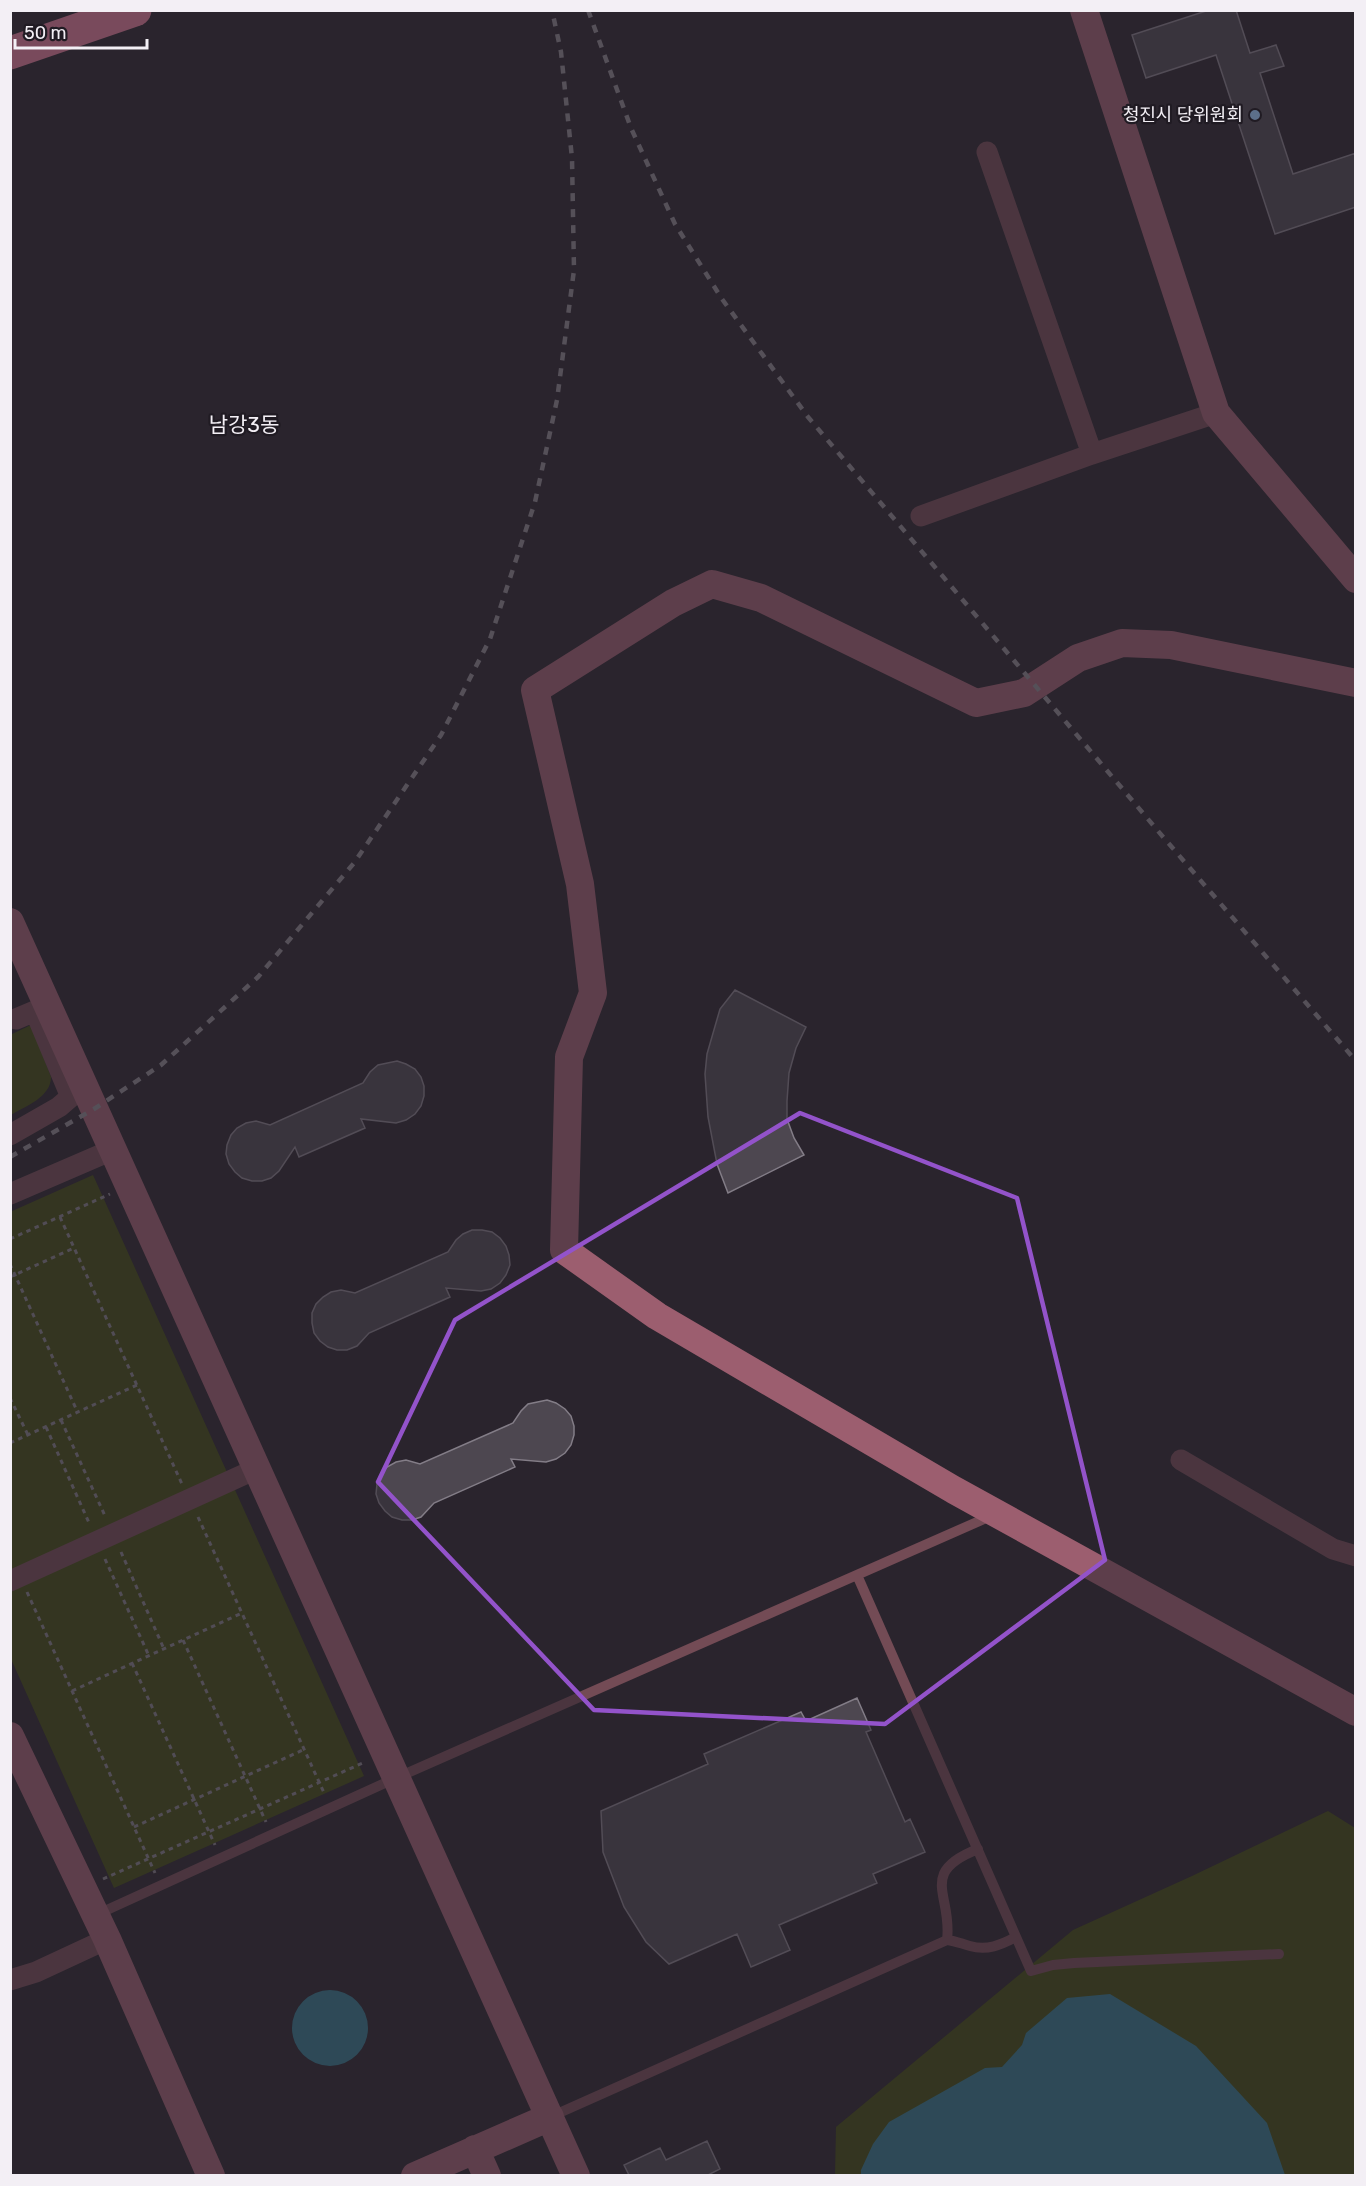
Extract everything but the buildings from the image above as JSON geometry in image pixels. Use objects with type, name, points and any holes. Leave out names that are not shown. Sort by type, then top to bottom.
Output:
[{"type":"highway","points":[[10,52],[135,10]]},
{"type":"street","points":[[1084,10],[1216,413],[1356,579]]},
{"type":"street","points":[[987,152],[1092,454]]},
{"type":"street","points":[[921,516],[1092,454],[1216,413]]},
{"type":"street","points":[[1356,683],[1171,645],[1122,643],[1078,658],[1024,693],[976,703],[761,598],[712,584],[673,603],[535,690],[580,884],[593,993],[569,1057],[564,1250],[657,1316],[997,1514],[1356,1712]]},
{"type":"street","points":[[10,922],[77,1091]]},
{"type":"street","points":[[12,1016],[35,1011],[77,1091],[112,1149],[576,2175]]},
{"type":"street","points":[[10,1135],[59,1107],[77,1091]]},
{"type":"street","points":[[10,1194],[112,1149]]},
{"type":"street","points":[[1181,1460],[1333,1549],[1356,1557]]},
{"type":"street","points":[[15,1579],[256,1469]]},
{"type":"street","points":[[10,1736],[101,1928],[211,2175]]},
{"type":"street","points":[[10,1980],[36,1972],[101,1928]]},
{"type":"street","points":[[414,2175],[550,2117]]},
{"type":"street","points":[[475,2149],[487,2175]]},
{"type":"lane","points":[[101,1928],[161,1885],[272,1835],[390,1765],[857,1575],[997,1514]]},
{"type":"lane","points":[[857,1575],[1031,1971],[1053,1965],[1074,1963],[1279,1954]]},
{"type":"lane","points":[[947,1940],[949,1929],[942,1892],[943,1876],[950,1863],[978,1849]]},
{"type":"lane","points":[[550,2117],[947,1940],[971,1947],[987,1948],[1002,1945],[1016,1937]]},
{"type":"path","points":[[10,1239],[128,1186]]},
{"type":"path","points":[[10,1277],[74,1248]]},
{"type":"path","points":[[10,1264],[78,1413]]},
{"type":"path","points":[[10,1443],[137,1385]]},
{"type":"path","points":[[10,1398],[28,1435]]},
{"type":"path","points":[[15,1579],[72,1691],[161,1885]]},
{"type":"path","points":[[72,1691],[242,1613]]},
{"type":"path","points":[[183,1640],[272,1835]]},
{"type":"path","points":[[132,1664],[221,1858]]},
{"type":"path","points":[[134,1827],[304,1749]]},
{"type":"path","points":[[82,1889],[260,1809],[390,1765]]},
{"type":"highlighted area","points":[[800,1113],[1017,1198],[1105,1560],[885,1724],[594,1710],[378,1482],[455,1320]]},
{"type":"green space","points":[[31,1025],[51,1077],[50,1084],[37,1100],[11,1115],[10,1035]]},
{"type":"green space","points":[[93,1175],[364,1776],[114,1888],[11,1659],[10,1212]]},
{"type":"green space","points":[[1328,1811],[1355,1828],[1355,2175],[835,2176],[836,2127],[1073,1930]]},
{"type":"water","points":[[330,1990],[345,1993],[357,2001],[365,2013],[368,2028],[365,2043],[357,2055],[345,2063],[330,2066],[315,2063],[303,2055],[295,2043],[292,2028],[295,2013],[303,2001],[315,1993]]},
{"type":"water","points":[[1110,1994],[1196,2046],[1267,2123],[1285,2175],[861,2175],[861,2170],[873,2144],[889,2122],[985,2068],[1002,2067],[1022,2045],[1026,2033],[1067,1998]]},
{"type":"railway","points":[[10,1157],[94,1109],[161,1065],[258,977],[354,863],[441,735],[490,639],[535,502],[557,400],[574,270],[572,158],[561,52],[552,10]]},
{"type":"railway","points":[[588,10],[631,128],[675,224],[722,299],[808,417],[1356,1061]]},
{"type":"place","name":"청진시 당위원회","points":[[1255,115]]},
{"type":"district","name":"남강3동","points":[[244,425]]}]
